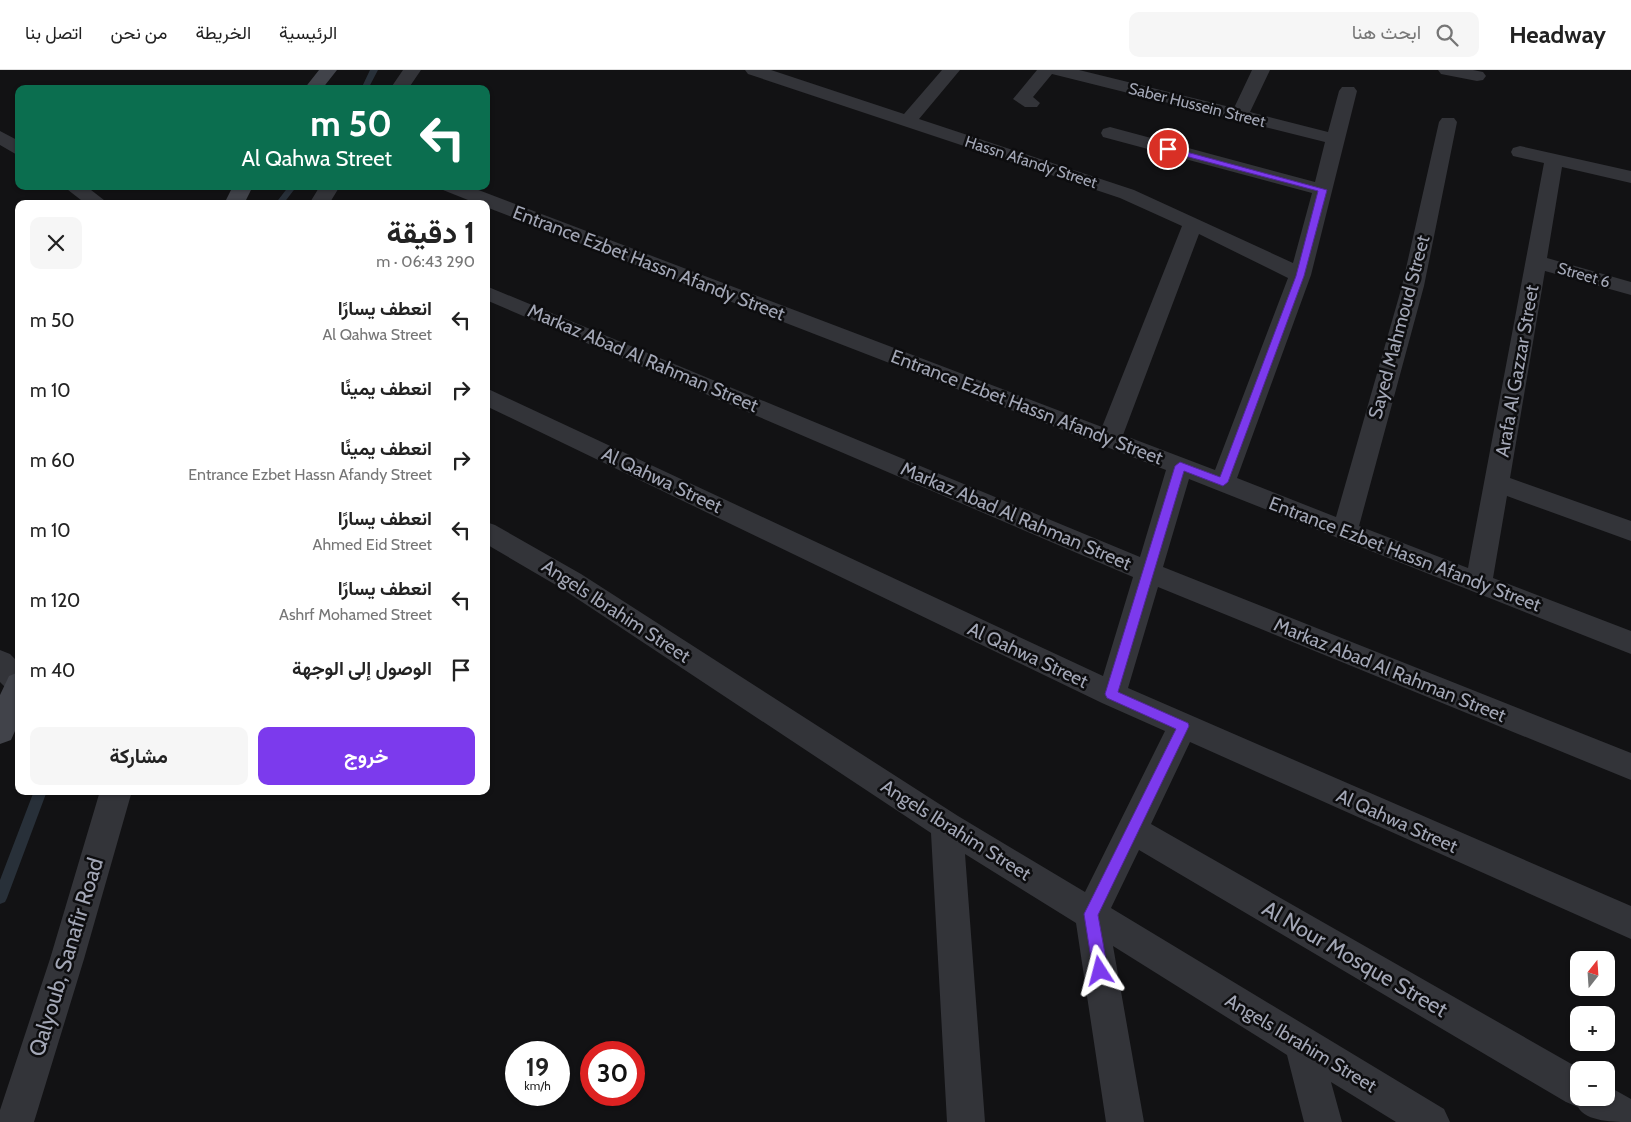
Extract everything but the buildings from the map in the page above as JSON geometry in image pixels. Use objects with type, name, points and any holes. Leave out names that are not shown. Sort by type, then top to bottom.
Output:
[{"type":"street","points":[[317,85],[328,70]]},
{"type":"street","points":[[402,85],[412,70]]},
{"type":"street","name":"Hassn Afandy Street","points":[[754,70],[1127,194],[1193,223],[1300,276]]},
{"type":"street","points":[[1032,102],[1022,99],[1046,70]]},
{"type":"street","name":"Saber Hussein Street","points":[[1058,70],[1336,139]]},
{"type":"street","points":[[1240,115],[1261,70]]},
{"type":"street","points":[[1447,70],[1477,76]]},
{"type":"street","points":[[906,121],[944,71]]},
{"type":"street","points":[[1223,482],[1300,276],[1348,91]]},
{"type":"street","name":"Sayed Mahmoud Street","points":[[1345,530],[1413,286],[1448,122]]},
{"type":"street","points":[[1110,133],[1323,190]]},
{"type":"street","points":[[0,137],[15,147]]},
{"type":"street","points":[[1520,152],[1631,177]]},
{"type":"street","name":"Arafa Al Gazzar Street","points":[[1479,582],[1554,160]]},
{"type":"street","points":[[79,190],[93,200]]},
{"type":"street","name":"Entrance Ezbet Hassn Afandy Street","points":[[460,190],[486,200]]},
{"type":"street","name":"Entrance Ezbet Hassn Afandy Street","points":[[490,201],[1223,482],[1631,643]]},
{"type":"street","points":[[1109,439],[1193,223]]},
{"type":"street","name":"Street 6","points":[[1537,262],[1631,289]]},
{"type":"street","name":"Markaz Abad Al Rahman Street","points":[[490,294],[1149,572],[1631,767]]},
{"type":"street","name":"Al Qahwa Street","points":[[490,398],[1112,694],[1631,923]]},
{"type":"street","points":[[1112,694],[1180,466]]},
{"type":"street","points":[[1497,483],[1631,531]]},
{"type":"street","name":"Angels Ibrahim Street","points":[[490,534],[571,581],[947,826],[1431,1122]]},
{"type":"street","points":[[0,731],[8,673]]},
{"type":"street","points":[[1125,1122],[1091,914],[1183,726]]},
{"type":"street","name":"Qalyoub, Sanafir Road","points":[[15,1122],[67,959],[115,795]]},
{"type":"street","points":[[947,826],[966,1122]]},
{"type":"street","name":"Al Nour Mosque Street","points":[[1132,829],[1570,1085]]},
{"type":"street","points":[[1303,1044],[1323,1122]]},
{"type":"street","points":[[1606,1106],[1631,1120]]},
{"type":"waterway","points":[[366,85],[374,70]]},
{"type":"waterway","points":[[282,200],[290,190]]},
{"type":"waterway","points":[[0,898],[39,795]]},
{"type":"route","points":[[1100,971],[1091,914],[1183,726],[1112,694],[1180,466],[1223,482],[1300,276],[1323,190],[1168,149]]}]
